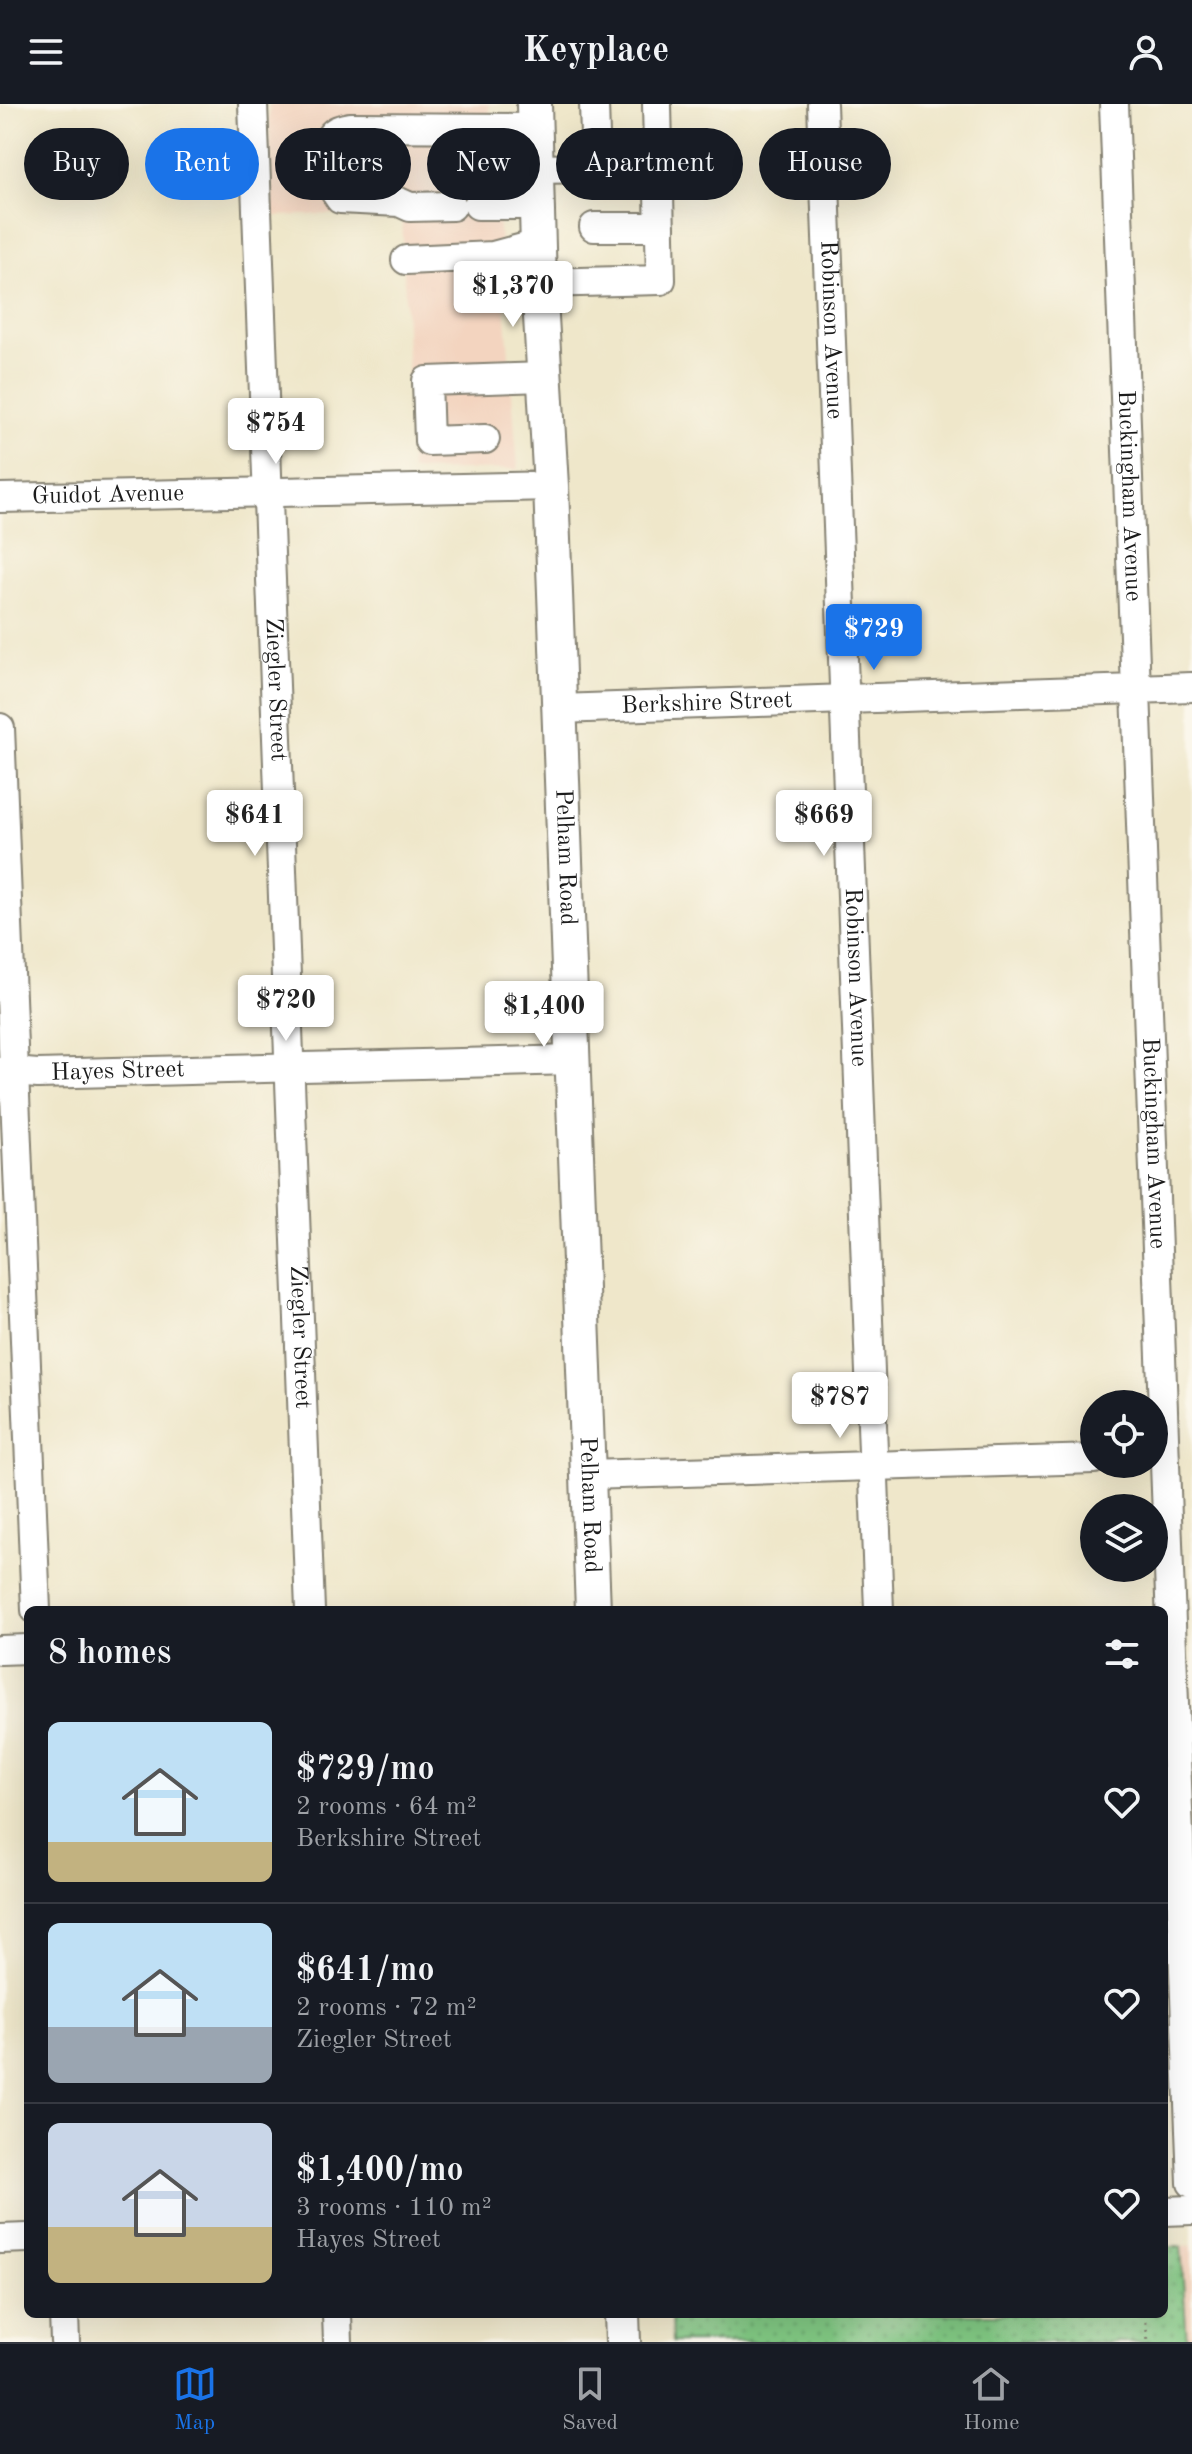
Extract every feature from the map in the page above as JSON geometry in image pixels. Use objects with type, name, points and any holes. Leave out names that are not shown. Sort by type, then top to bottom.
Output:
[{"type":"main road","name":"Pelham Road","points":[[536,200],[551,486],[593,1606]]},
{"type":"main road","points":[[622,2318],[623,2342]]},
{"type":"street","name":"Ziegler Street","points":[[253,104],[310,1606]]},
{"type":"street","points":[[594,104],[595,128]]},
{"type":"street","points":[[657,104],[657,128]]},
{"type":"street","name":"Robinson Avenue","points":[[822,104],[879,1606]]},
{"type":"street","name":"Buckingham Avenue","points":[[1114,104],[1170,1457],[1192,2183]]},
{"type":"street","points":[[534,116],[350,127],[336,129],[328,141],[329,183],[340,199],[399,202],[410,207],[536,205]]},
{"type":"street","points":[[539,283],[661,280],[659,200]]},
{"type":"street","points":[[594,227],[660,227]]},
{"type":"street","points":[[406,260],[493,256],[538,244]]},
{"type":"street","points":[[485,439],[429,441],[427,381],[545,377]]},
{"type":"street","name":"Guidot Avenue","points":[[0,498],[551,486]]},
{"type":"street","name":"Berkshire Street","points":[[559,709],[1192,687]]},
{"type":"street","points":[[0,728],[6,1070],[36,1606]]},
{"type":"street","name":"Hayes Street","points":[[6,1070],[38,1074],[573,1060]]},
{"type":"street","points":[[588,1475],[1080,1459]]},
{"type":"street","points":[[0,1650],[24,1649]]},
{"type":"street","points":[[1168,2211],[1192,2210]]},
{"type":"street","points":[[0,2239],[24,2238]]},
{"type":"street","points":[[64,2318],[65,2342]]},
{"type":"street","points":[[337,2318],[338,2342]]},
{"type":"path","points":[[1145,2318],[1148,2342]]},
{"type":"shaded area","points":[[269,104],[489,104],[491,128],[427,128],[427,200],[497,200],[518,469],[411,471],[402,212],[272,216]]},
{"type":"shaded area","points":[[1192,2246],[1192,2342],[1187,2342],[1181,2247]]},
{"type":"green space","points":[[1168,2247],[1181,2247],[1187,2342],[672,2342],[671,2318],[1168,2318]]}]
